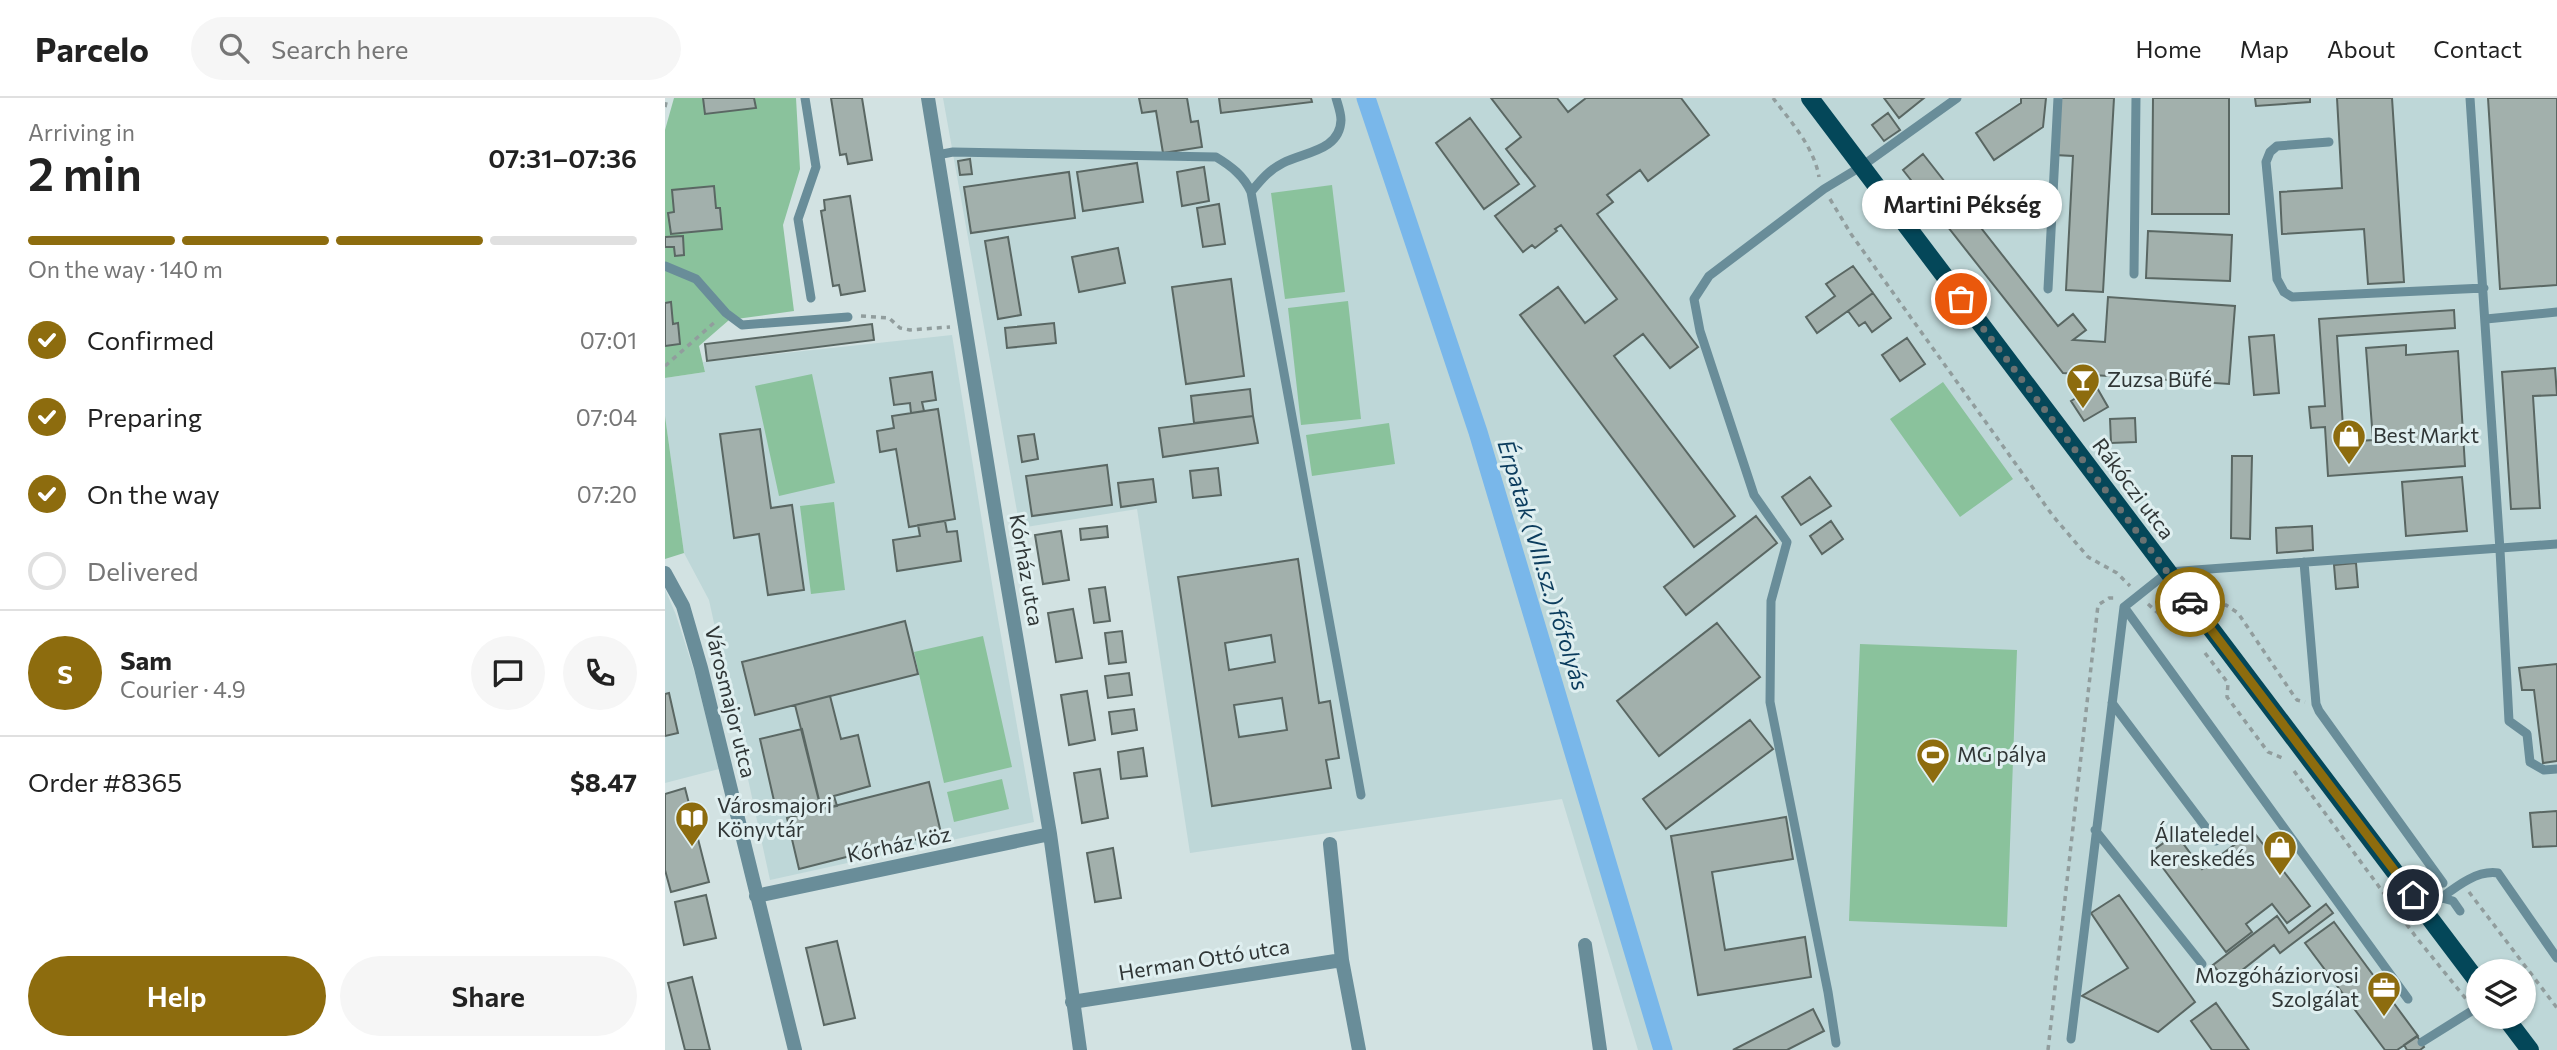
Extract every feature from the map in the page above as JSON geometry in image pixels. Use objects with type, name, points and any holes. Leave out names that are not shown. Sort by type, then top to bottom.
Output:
[{"type":"main road","name":"Rákóczi utca","points":[[1810,98],[2466,966]]},
{"type":"main road","points":[[2514,1029],[2529,1050]]},
{"type":"street","name":"Kórház utca","points":[[928,98],[1050,834],[1080,1050]]},
{"type":"street","name":"Városmajor utca","points":[[665,573],[683,606],[701,668],[795,1050]]},
{"type":"street","name":"Kórház köz","points":[[756,896],[1050,834]]},
{"type":"street","points":[[1329,844],[1342,960],[1359,1050]]},
{"type":"street","points":[[1585,945],[1600,1050]]},
{"type":"street","name":"Herman Ottó utca","points":[[1072,1002],[1342,960]]},
{"type":"lane","points":[[805,98],[816,167],[798,219],[811,298]]},
{"type":"lane","points":[[1251,192],[1266,173],[1285,162],[1316,152],[1334,140],[1341,121],[1336,98]]},
{"type":"lane","points":[[1836,1044],[1770,702],[1771,601],[1787,542],[1753,495],[1700,331],[1694,299],[1709,276],[1824,189],[1862,166],[1957,98]]},
{"type":"lane","points":[[2048,289],[2058,98]]},
{"type":"lane","points":[[2134,274],[2136,98]]},
{"type":"lane","points":[[2470,98],[2486,319],[2509,721],[2527,734],[2530,762],[2544,770],[2557,769]]},
{"type":"lane","points":[[2329,142],[2277,146],[2270,152],[2266,162],[2277,279],[2284,292],[2292,297],[2484,288]]},
{"type":"lane","points":[[937,155],[953,152],[1216,157],[1233,168],[1247,184],[1251,192],[1361,795]]},
{"type":"lane","points":[[665,266],[696,279],[726,313],[742,325],[848,317]]},
{"type":"lane","points":[[2486,319],[2557,312]]},
{"type":"lane","name":"Rákóczi utca","points":[[2168,572],[2555,546]]},
{"type":"lane","points":[[2304,562],[2316,704],[2319,711],[2444,883]]},
{"type":"lane","points":[[2071,1039],[2124,607],[2168,572]]},
{"type":"lane","points":[[2124,607],[2408,999]]},
{"type":"lane","points":[[2112,703],[2216,841]]},
{"type":"lane","points":[[2095,830],[2202,964]]},
{"type":"lane","points":[[2424,911],[2469,880],[2487,872],[2498,873],[2557,958]]},
{"type":"lane","points":[[2442,898],[2453,901],[2461,911]]},
{"type":"lane","points":[[2422,1042],[2466,1014]]},
{"type":"path","points":[[665,107],[667,98]]},
{"type":"path","points":[[1773,98],[1804,140]]},
{"type":"path","points":[[665,366],[726,313]]},
{"type":"path","points":[[848,317],[869,315],[889,318],[900,328],[910,330],[964,325]]},
{"type":"path","points":[[2048,1050],[2098,605],[2109,598],[2134,599]]},
{"type":"shaded area","points":[[943,98],[2557,98],[2557,1050],[1638,1050],[1562,799],[1190,853],[1137,509],[1020,528]]},
{"type":"shaded area","points":[[952,335],[1034,822],[770,880],[709,600],[684,553],[665,416],[665,378],[705,372],[703,362]]},
{"type":"shaded area","points":[[665,589],[695,674],[719,769],[665,783]]},
{"type":"green space","points":[[674,98],[796,98],[800,169],[783,225],[794,311],[729,320],[699,346],[705,372],[665,378],[665,130]]},
{"type":"green space","points":[[1332,185],[1345,292],[1285,299],[1271,193]]},
{"type":"green space","points":[[1348,301],[1361,419],[1301,425],[1288,308]]},
{"type":"green space","points":[[812,374],[835,483],[779,496],[755,386]]},
{"type":"green space","points":[[1943,382],[2013,479],[1960,517],[1890,419]]},
{"type":"green space","points":[[665,416],[684,553],[665,559]]},
{"type":"green space","points":[[1389,423],[1395,464],[1312,476],[1306,435]]},
{"type":"green space","points":[[834,502],[845,590],[811,594],[800,506]]},
{"type":"green space","points":[[983,636],[1012,767],[944,783],[914,652]]},
{"type":"green space","name":"MG pálya","points":[[1860,644],[2017,650],[2007,927],[1849,921]]},
{"type":"green space","points":[[1002,779],[1009,809],[954,822],[947,792]]},
{"type":"building","points":[[703,98],[754,98],[756,108],[705,114]]},
{"type":"building","points":[[831,98],[862,98],[872,160],[848,164],[846,154],[840,155]]},
{"type":"building","points":[[1139,98],[1187,98],[1191,122],[1198,121],[1202,147],[1163,153],[1156,111],[1142,113]]},
{"type":"building","points":[[1219,98],[1311,98],[1312,102],[1221,113]]},
{"type":"building","points":[[1491,98],[1557,98],[1568,112],[1586,98],[1681,98],[1709,135],[1648,181],[1640,170],[1607,195],[1613,202],[1597,214],[1698,347],[1670,368],[1643,334],[1614,356],[1735,516],[1694,547],[1520,315],[1558,287],[1585,323],[1617,299],[1561,225],[1535,248],[1532,245],[1523,252],[1495,216],[1535,186],[1506,149],[1521,137]]},
{"type":"building","points":[[1884,98],[1924,98],[1899,118]]},
{"type":"building","points":[[2021,98],[2046,98],[2043,127],[1994,160],[1976,133],[2021,103]]},
{"type":"building","points":[[2058,98],[2114,98],[2103,292],[2066,290],[2073,156],[2055,155]]},
{"type":"building","points":[[2153,98],[2229,98],[2229,214],[2152,214]]},
{"type":"building","points":[[2255,98],[2310,98],[2310,102],[2256,106]]},
{"type":"building","points":[[2337,98],[2392,98],[2404,282],[2368,284],[2364,229],[2282,234],[2280,192],[2342,188]]},
{"type":"building","points":[[2488,98],[2557,98],[2557,285],[2500,289]]},
{"type":"building","points":[[1888,113],[1900,130],[1884,141],[1872,125]]},
{"type":"building","points":[[1470,118],[1519,184],[1484,209],[1436,143]]},
{"type":"building","points":[[1923,154],[2058,326],[2073,314],[2086,330],[2073,340],[2105,342],[2108,297],[2235,306],[2229,384],[2063,373],[1903,170]]},
{"type":"building","points":[[970,159],[972,174],[960,175],[958,161]]},
{"type":"building","points":[[1137,163],[1143,202],[1083,211],[1077,172]]},
{"type":"building","points":[[1204,167],[1209,201],[1182,206],[1177,172]]},
{"type":"building","points":[[1069,172],[1075,218],[971,233],[964,187]]},
{"type":"building","points":[[714,186],[722,229],[671,234],[668,213],[674,212],[672,190]]},
{"type":"building","points":[[850,196],[865,291],[841,295],[839,285],[833,286],[821,211],[825,210],[824,200]]},
{"type":"building","points":[[1219,204],[1225,244],[1203,247],[1197,208]]},
{"type":"building","points":[[2148,231],[2232,235],[2230,281],[2146,278]]},
{"type":"building","points":[[683,236],[684,255],[675,256],[674,247],[665,247],[665,237]]},
{"type":"building","points":[[1008,237],[1021,315],[998,319],[985,241]]},
{"type":"building","points":[[1118,248],[1125,283],[1079,292],[1072,257]]},
{"type":"building","points":[[1853,266],[1873,293],[1817,333],[1806,317],[1835,296],[1826,284]]},
{"type":"building","points":[[1231,279],[1244,376],[1186,384],[1172,287]]},
{"type":"building","points":[[1873,293],[1891,318],[1872,332],[1865,322],[1859,326],[1848,311]]},
{"type":"building","points":[[671,302],[673,324],[678,323],[680,344],[665,346],[665,303]]},
{"type":"building","points":[[2454,310],[2455,328],[2337,336],[2344,442],[2373,440],[2366,348],[2406,345],[2406,355],[2458,351],[2465,466],[2328,476],[2325,427],[2311,428],[2309,407],[2325,406],[2319,319]]},
{"type":"building","points":[[1054,323],[1056,343],[1007,348],[1005,328]]},
{"type":"building","points":[[872,324],[874,340],[707,361],[705,344]]},
{"type":"building","points":[[2274,335],[2279,393],[2254,395],[2249,337]]},
{"type":"building","points":[[1907,338],[1925,364],[1900,381],[1882,355]]},
{"type":"building","points":[[2555,368],[2557,395],[2533,396],[2540,508],[2511,509],[2502,372]]},
{"type":"building","points":[[932,372],[936,400],[922,402],[924,411],[911,413],[910,403],[894,405],[890,378]]},
{"type":"building","points":[[2096,386],[2108,407],[2084,421],[2071,401]]},
{"type":"building","points":[[1250,389],[1253,416],[1194,423],[1191,396]]},
{"type":"building","points":[[938,409],[955,519],[909,527],[896,449],[880,452],[877,431],[894,428],[892,416]]},
{"type":"building","points":[[1253,416],[1258,443],[1163,457],[1159,428]]},
{"type":"building","points":[[2135,418],[2136,442],[2111,443],[2110,419]]},
{"type":"building","points":[[760,429],[771,508],[792,505],[804,590],[768,595],[759,534],[734,538],[720,434]]},
{"type":"building","points":[[1034,434],[1038,459],[1022,462],[1018,436]]},
{"type":"building","points":[[2232,456],[2252,456],[2250,539],[2231,538]]},
{"type":"building","points":[[1107,465],[1112,505],[1032,516],[1026,476]]},
{"type":"building","points":[[1218,468],[1221,495],[1193,498],[1190,471]]},
{"type":"building","points":[[1810,477],[1831,506],[1801,525],[1782,497]]},
{"type":"building","points":[[2462,477],[2467,531],[2406,536],[2402,482]]},
{"type":"building","points":[[1153,479],[1156,502],[1121,507],[1118,483]]},
{"type":"building","points":[[1756,516],[1777,543],[1686,615],[1664,587]]},
{"type":"building","points":[[945,521],[947,532],[957,531],[961,561],[897,571],[893,540],[920,536],[918,525]]},
{"type":"building","points":[[1831,521],[1843,539],[1822,554],[1810,536]]},
{"type":"building","points":[[1107,526],[1108,537],[1081,540],[1080,529]]},
{"type":"building","points":[[2312,526],[2313,550],[2277,553],[2276,528]]},
{"type":"building","points":[[1061,531],[1069,580],[1043,584],[1035,535]]},
{"type":"building","points":[[1298,559],[1319,703],[1330,701],[1339,758],[1326,760],[1331,788],[1212,806],[1178,577]],"holes":[[[1271,635],[1275,662],[1229,670],[1225,643]],[[1282,698],[1287,730],[1239,737],[1234,705]]]},
{"type":"building","points":[[2356,563],[2358,587],[2336,589],[2334,565]]},
{"type":"building","points":[[1105,587],[1110,621],[1094,623],[1089,589]]},
{"type":"building","points":[[1073,609],[1082,658],[1056,662],[1048,613]]},
{"type":"building","points":[[905,621],[918,674],[755,715],[742,662]]},
{"type":"building","points":[[1717,623],[1760,677],[1659,756],[1617,701]]},
{"type":"building","points":[[1122,631],[1126,662],[1109,664],[1105,633]]},
{"type":"building","points":[[2557,664],[2557,761],[2543,763],[2534,690],[2522,690],[2519,668]]},
{"type":"building","points":[[1129,673],[1132,695],[1108,698],[1105,676]]},
{"type":"building","points":[[1087,691],[1095,740],[1069,745],[1061,695]]},
{"type":"building","points":[[669,693],[678,733],[665,736],[665,694]]},
{"type":"building","points":[[830,696],[841,739],[858,735],[870,786],[834,796],[837,806],[821,809],[795,705]]},
{"type":"building","points":[[1134,709],[1137,730],[1112,734],[1109,712]]},
{"type":"building","points":[[1750,720],[1773,749],[1666,829],[1643,799]]},
{"type":"building","points":[[802,729],[820,804],[777,814],[760,739]]},
{"type":"building","points":[[1143,748],[1147,776],[1121,779],[1118,752]]},
{"type":"building","points":[[1100,769],[1108,818],[1082,823],[1074,773]]},
{"type":"building","points":[[929,782],[941,833],[799,869],[787,818]]},
{"type":"building","points":[[685,788],[709,882],[671,892],[665,870],[665,794]]},
{"type":"building","points":[[2557,811],[2557,846],[2533,847],[2530,813]]},
{"type":"building","points":[[1786,817],[1793,859],[1712,872],[1725,950],[1805,937],[1811,977],[1698,995],[1671,836]]},
{"type":"building","points":[[2253,831],[2310,906],[2287,923],[2272,904],[2246,924],[2252,932],[2226,952],[2151,852],[2176,834],[2202,869]]},
{"type":"building","points":[[1113,848],[1121,898],[1095,902],[1087,853]]},
{"type":"building","points":[[706,895],[716,938],[684,945],[675,902]]},
{"type":"building","points":[[2119,895],[2195,1002],[2158,1032],[2082,996],[2128,968],[2091,913]]},
{"type":"building","points":[[2326,904],[2333,913],[2280,953],[2274,945],[2227,982],[2213,965],[2277,916],[2289,933]]},
{"type":"building","points":[[2334,922],[2418,1036],[2397,1050],[2385,1050],[2305,943]]},
{"type":"building","points":[[837,941],[855,1018],[824,1025],[806,948]]},
{"type":"building","points":[[692,977],[710,1050],[685,1050],[668,983]]},
{"type":"building","points":[[2216,1003],[2249,1050],[2212,1050],[2191,1021]]},
{"type":"building","points":[[1813,1009],[1824,1031],[1787,1050],[1733,1050]]},
{"type":"building","points":[[2417,1036],[2424,1047],[2420,1050],[2407,1050],[2404,1045]]},
{"type":"waterway","name":"Érpatak (VIII.sz.) főfolyás","points":[[1366,98],[1478,432],[1663,1050]]},
{"type":"way so far","points":[[1961,299],[2190,602]]},
{"type":"place","name":"Martini Pékség","points":[[1961,299]]},
{"type":"place","name":"Zuzsa Büfé","points":[[2083,410]]},
{"type":"place","name":"Best Markt","points":[[2349,466]]},
{"type":"place","name":"MG pálya","points":[[1933,785]]},
{"type":"place","name":"Városmajori Könyvtár","points":[[692,848]]},
{"type":"place","name":"Állateledel kereskedés","points":[[2280,877]]},
{"type":"place","name":"Mozgóháziorvosi Szolgálat","points":[[2384,1018]]},
{"type":"route","points":[[2190,602],[2413,895]]}]
